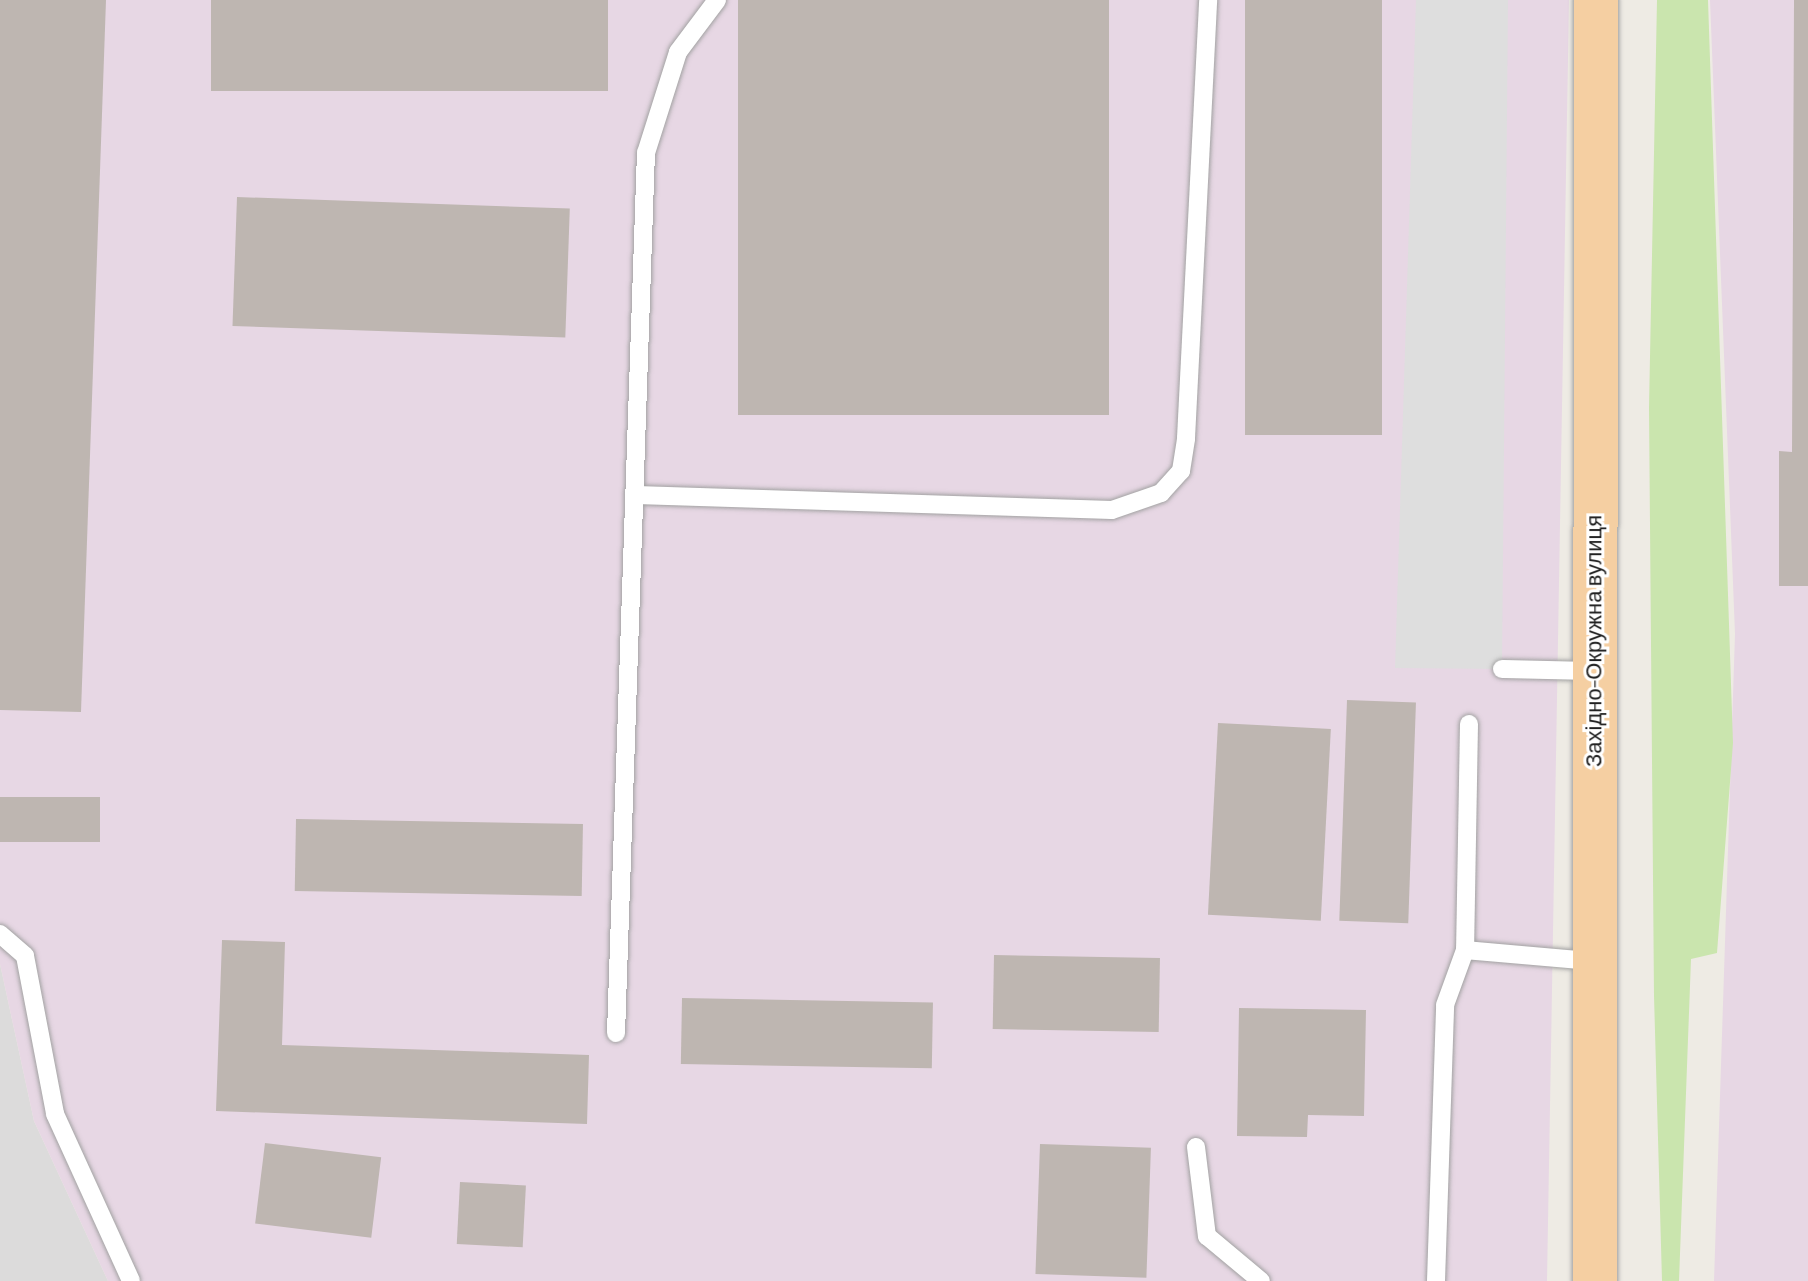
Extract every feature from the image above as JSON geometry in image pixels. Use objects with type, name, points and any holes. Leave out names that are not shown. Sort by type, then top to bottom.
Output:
[{"type":"main road","name":"Західно-Окружна вулиця","points":[[1595,1281],[1592,961],[1596,0]]},
{"type":"lane","points":[[616,1033],[646,153],[678,52],[717,0]]},
{"type":"lane","points":[[636,495],[1112,510],[1161,493],[1181,471],[1186,438],[1208,0]]},
{"type":"lane","points":[[1502,669],[1593,671]]},
{"type":"lane","points":[[1436,1281],[1445,1005],[1465,950],[1469,724]]},
{"type":"lane","points":[[0,934],[25,956],[55,1114],[131,1281]]},
{"type":"lane","points":[[1465,950],[1592,961]]},
{"type":"lane","points":[[1196,1147],[1207,1236],[1261,1281]]},
{"type":"shaded area","points":[[0,0],[1569,0],[1547,1281],[108,1281],[34,1121],[0,964]]},
{"type":"shaded area","points":[[1416,0],[1508,0],[1502,669],[1395,668]]},
{"type":"shaded area","points":[[1710,0],[1808,0],[1808,1281],[1714,1281],[1735,634]]},
{"type":"shaded area","points":[[0,964],[34,1121],[108,1281],[0,1281]]},
{"type":"green space","points":[[1657,0],[1708,0],[1733,743],[1717,953],[1691,959],[1679,1281],[1662,1281],[1654,996],[1649,408]]},
{"type":"building","points":[[0,0],[106,0],[81,712],[0,710]]},
{"type":"building","points":[[211,0],[608,0],[608,91],[211,91]]},
{"type":"building","points":[[738,0],[1109,0],[1109,415],[738,415]]},
{"type":"building","points":[[1245,0],[1382,0],[1382,435],[1245,435]]},
{"type":"building","points":[[1794,0],[1808,0],[1808,586],[1779,586],[1779,451],[1792,452]]},
{"type":"building","points":[[237,197],[570,209],[565,338],[232,326]]},
{"type":"building","points":[[1347,700],[1416,702],[1408,923],[1339,921]]},
{"type":"building","points":[[1218,723],[1331,729],[1321,921],[1208,915]]},
{"type":"building","points":[[0,797],[100,797],[100,842],[0,842]]},
{"type":"building","points":[[296,819],[583,824],[582,896],[295,891]]},
{"type":"building","points":[[222,940],[285,942],[282,1045],[589,1055],[587,1124],[216,1111]]},
{"type":"building","points":[[994,955],[1160,958],[1159,1032],[993,1029]]},
{"type":"building","points":[[682,998],[933,1002],[932,1068],[681,1064]]},
{"type":"building","points":[[1239,1008],[1366,1010],[1364,1116],[1308,1115],[1307,1137],[1237,1136]]},
{"type":"building","points":[[265,1143],[381,1157],[371,1238],[255,1223]]},
{"type":"building","points":[[1040,1144],[1151,1148],[1146,1278],[1035,1274]]},
{"type":"building","points":[[460,1182],[526,1185],[523,1247],[457,1244]]}]
